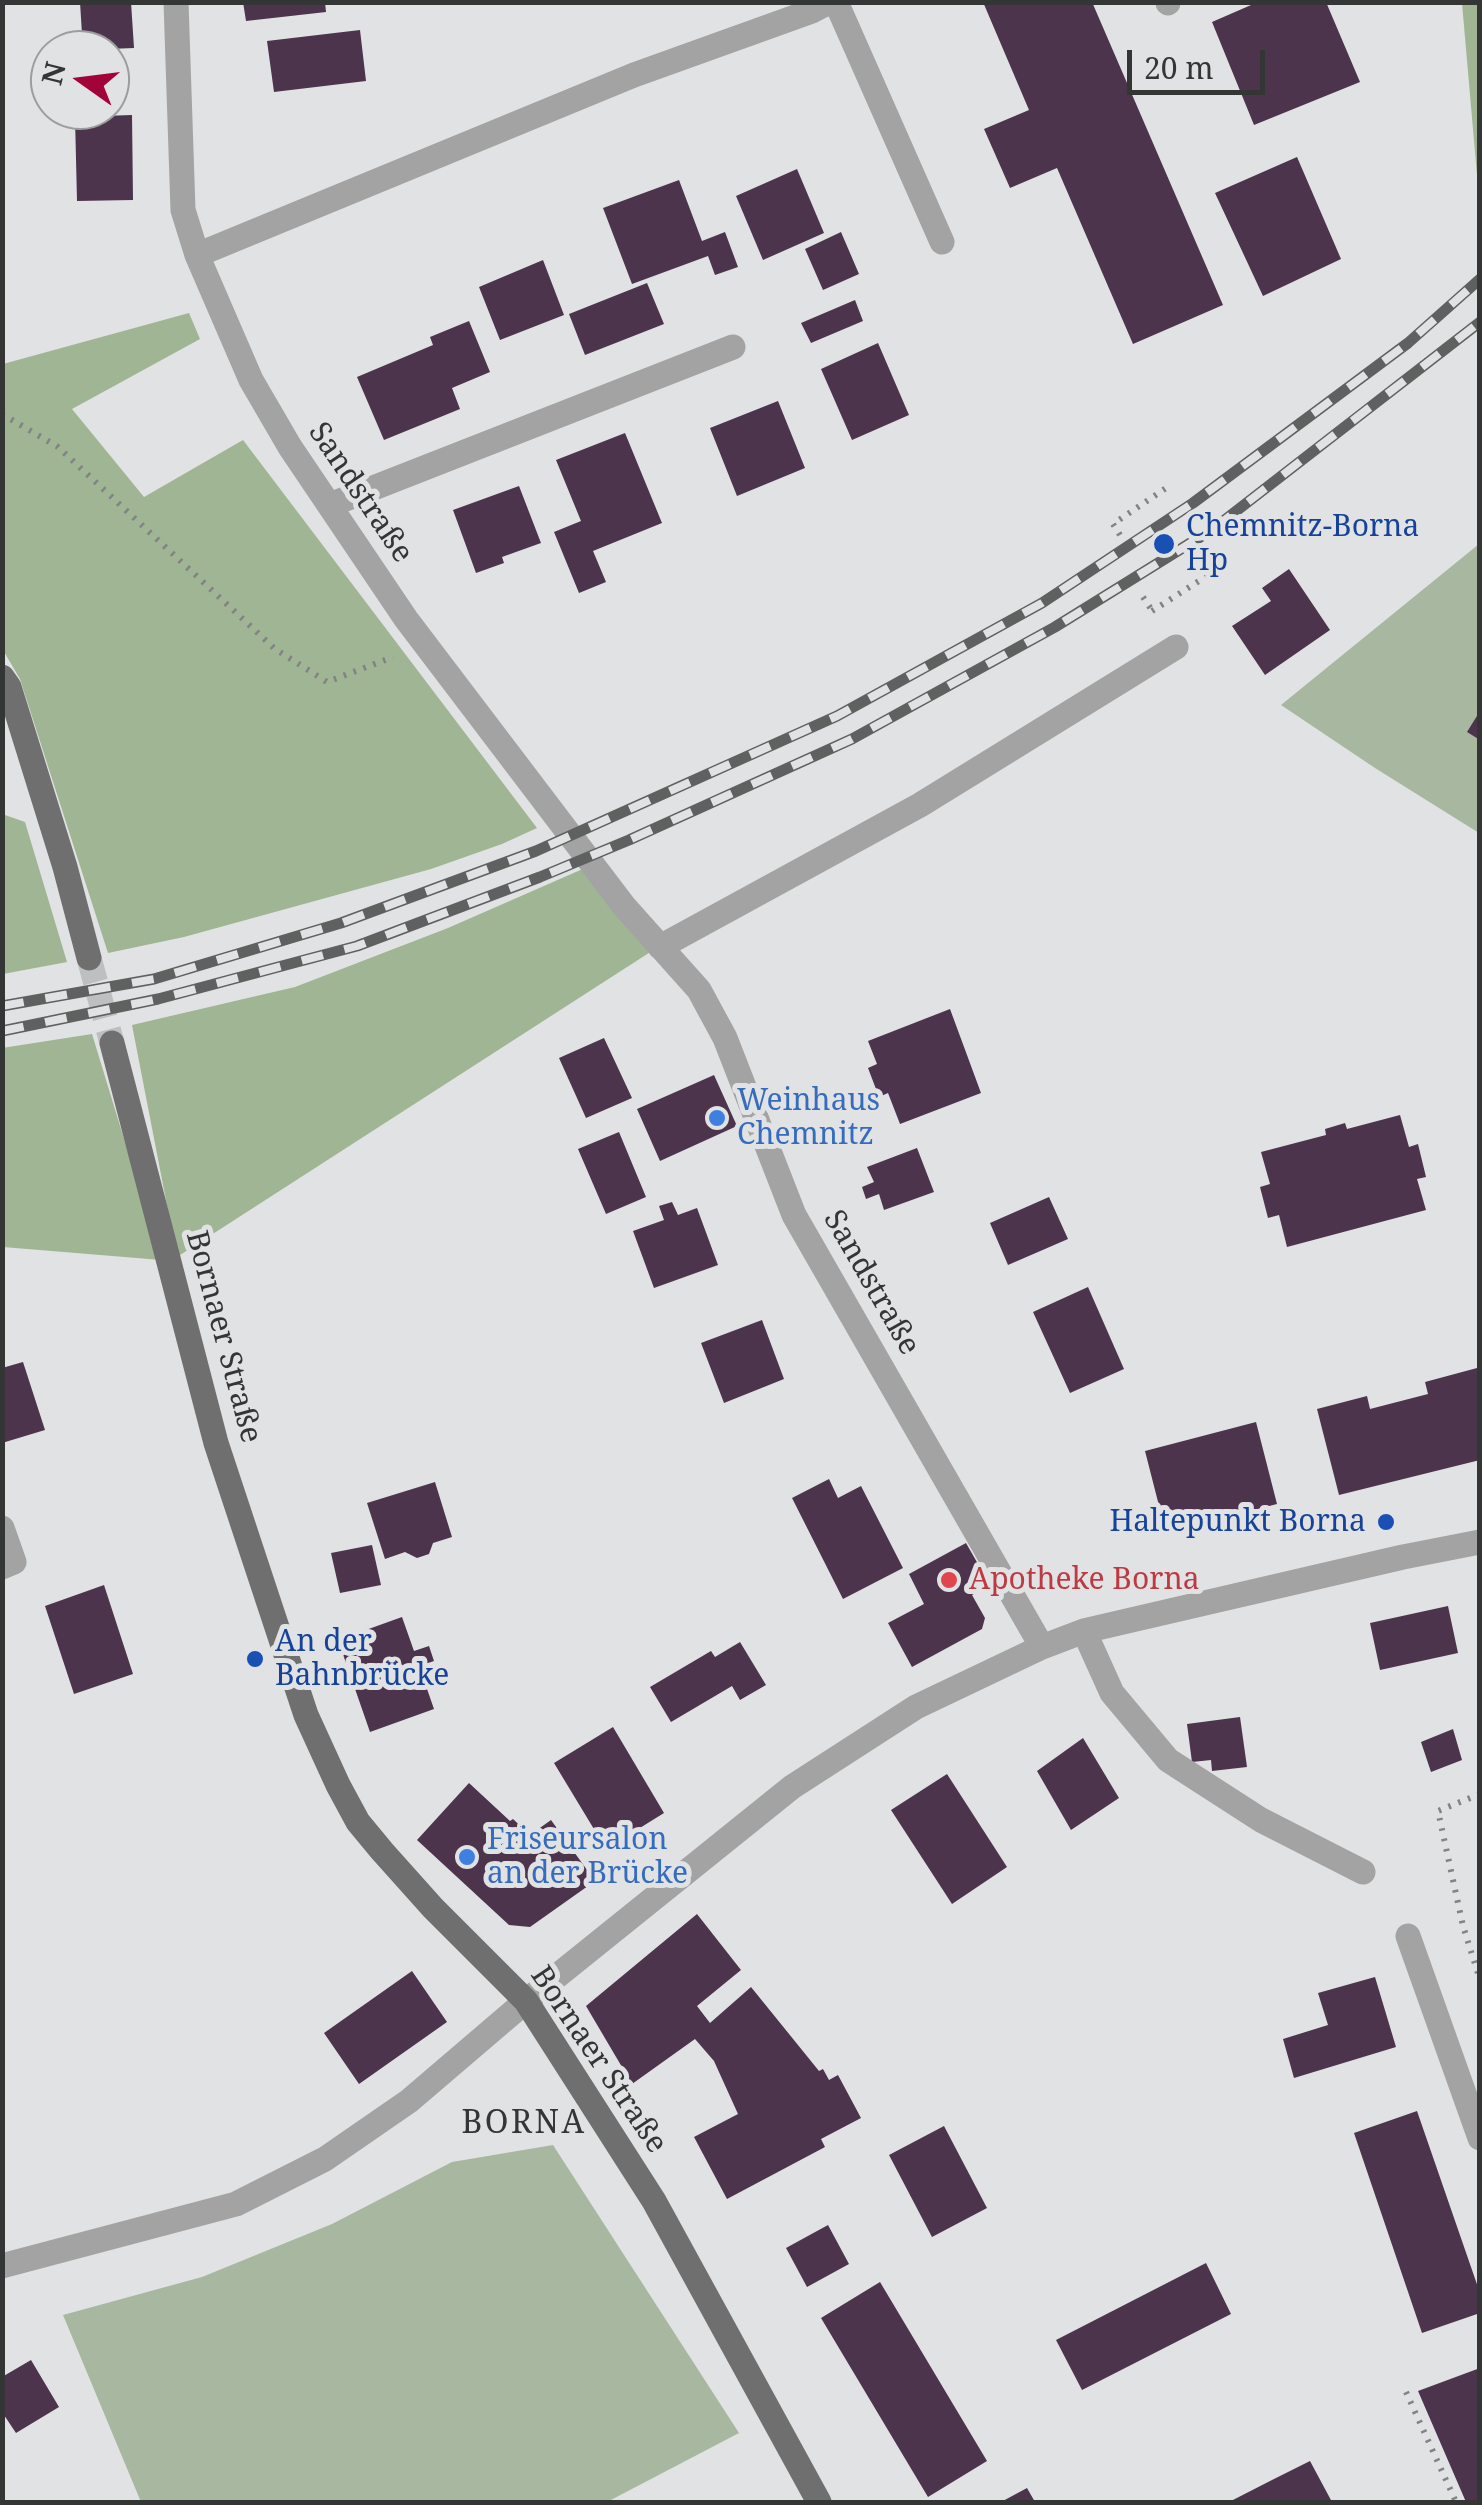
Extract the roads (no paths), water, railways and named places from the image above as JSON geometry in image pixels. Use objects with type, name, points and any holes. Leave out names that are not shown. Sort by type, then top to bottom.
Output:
[{"type":"main road","points":[[2,677],[9,688],[66,867],[89,958]]},
{"type":"main road","name":"Bornaer Straße","points":[[112,1044],[216,1443],[306,1715],[338,1785],[358,1822],[433,1908],[526,2002],[654,2201],[820,2502]]},
{"type":"street","name":"Sandstraße","points":[[176,2],[183,210],[197,255],[250,380],[290,447],[406,619],[624,906],[699,990],[725,1038],[794,1215],[1042,1647]]},
{"type":"street","points":[[197,255],[634,76],[833,2],[942,242]]},
{"type":"street","points":[[330,505],[733,346]]},
{"type":"street","points":[[660,946],[920,805],[1176,647]]},
{"type":"street","points":[[2,1528],[14,1562],[2,1567]]},
{"type":"street","points":[[2,2266],[236,2204],[325,2159],[408,2101],[792,1787],[916,1707],[1084,1631],[1403,1556],[1480,1542]]},
{"type":"street","points":[[1084,1631],[1112,1693],[1168,1760],[1261,1820],[1363,1872]]},
{"type":"street","points":[[1408,1936],[1480,2138]]},
{"type":"tunnel","points":[[89,958],[112,1043]]},
{"type":"railway","points":[[2,1006],[154,979],[341,923],[536,851],[837,716],[1042,603],[1193,503],[1408,343],[1480,279]]},
{"type":"railway","points":[[2,1031],[158,999],[357,946],[629,840],[852,739],[1055,627],[1213,529],[1480,322]]},
{"type":"place","name":"Chemnitz-Borna Hp","points":[[1164,544]]},
{"type":"place","name":"Weinhaus Chemnitz","points":[[717,1118]]},
{"type":"place","name":"Haltepunkt Borna","points":[[1386,1522]]},
{"type":"place","name":"Apotheke Borna","points":[[949,1580]]},
{"type":"place","name":"An der Bahnbrücke","points":[[255,1659]]},
{"type":"place","name":"Friseursalon an der Brücke","points":[[467,1857]]},
{"type":"district","name":"BORNA","points":[[524,2124]]}]
